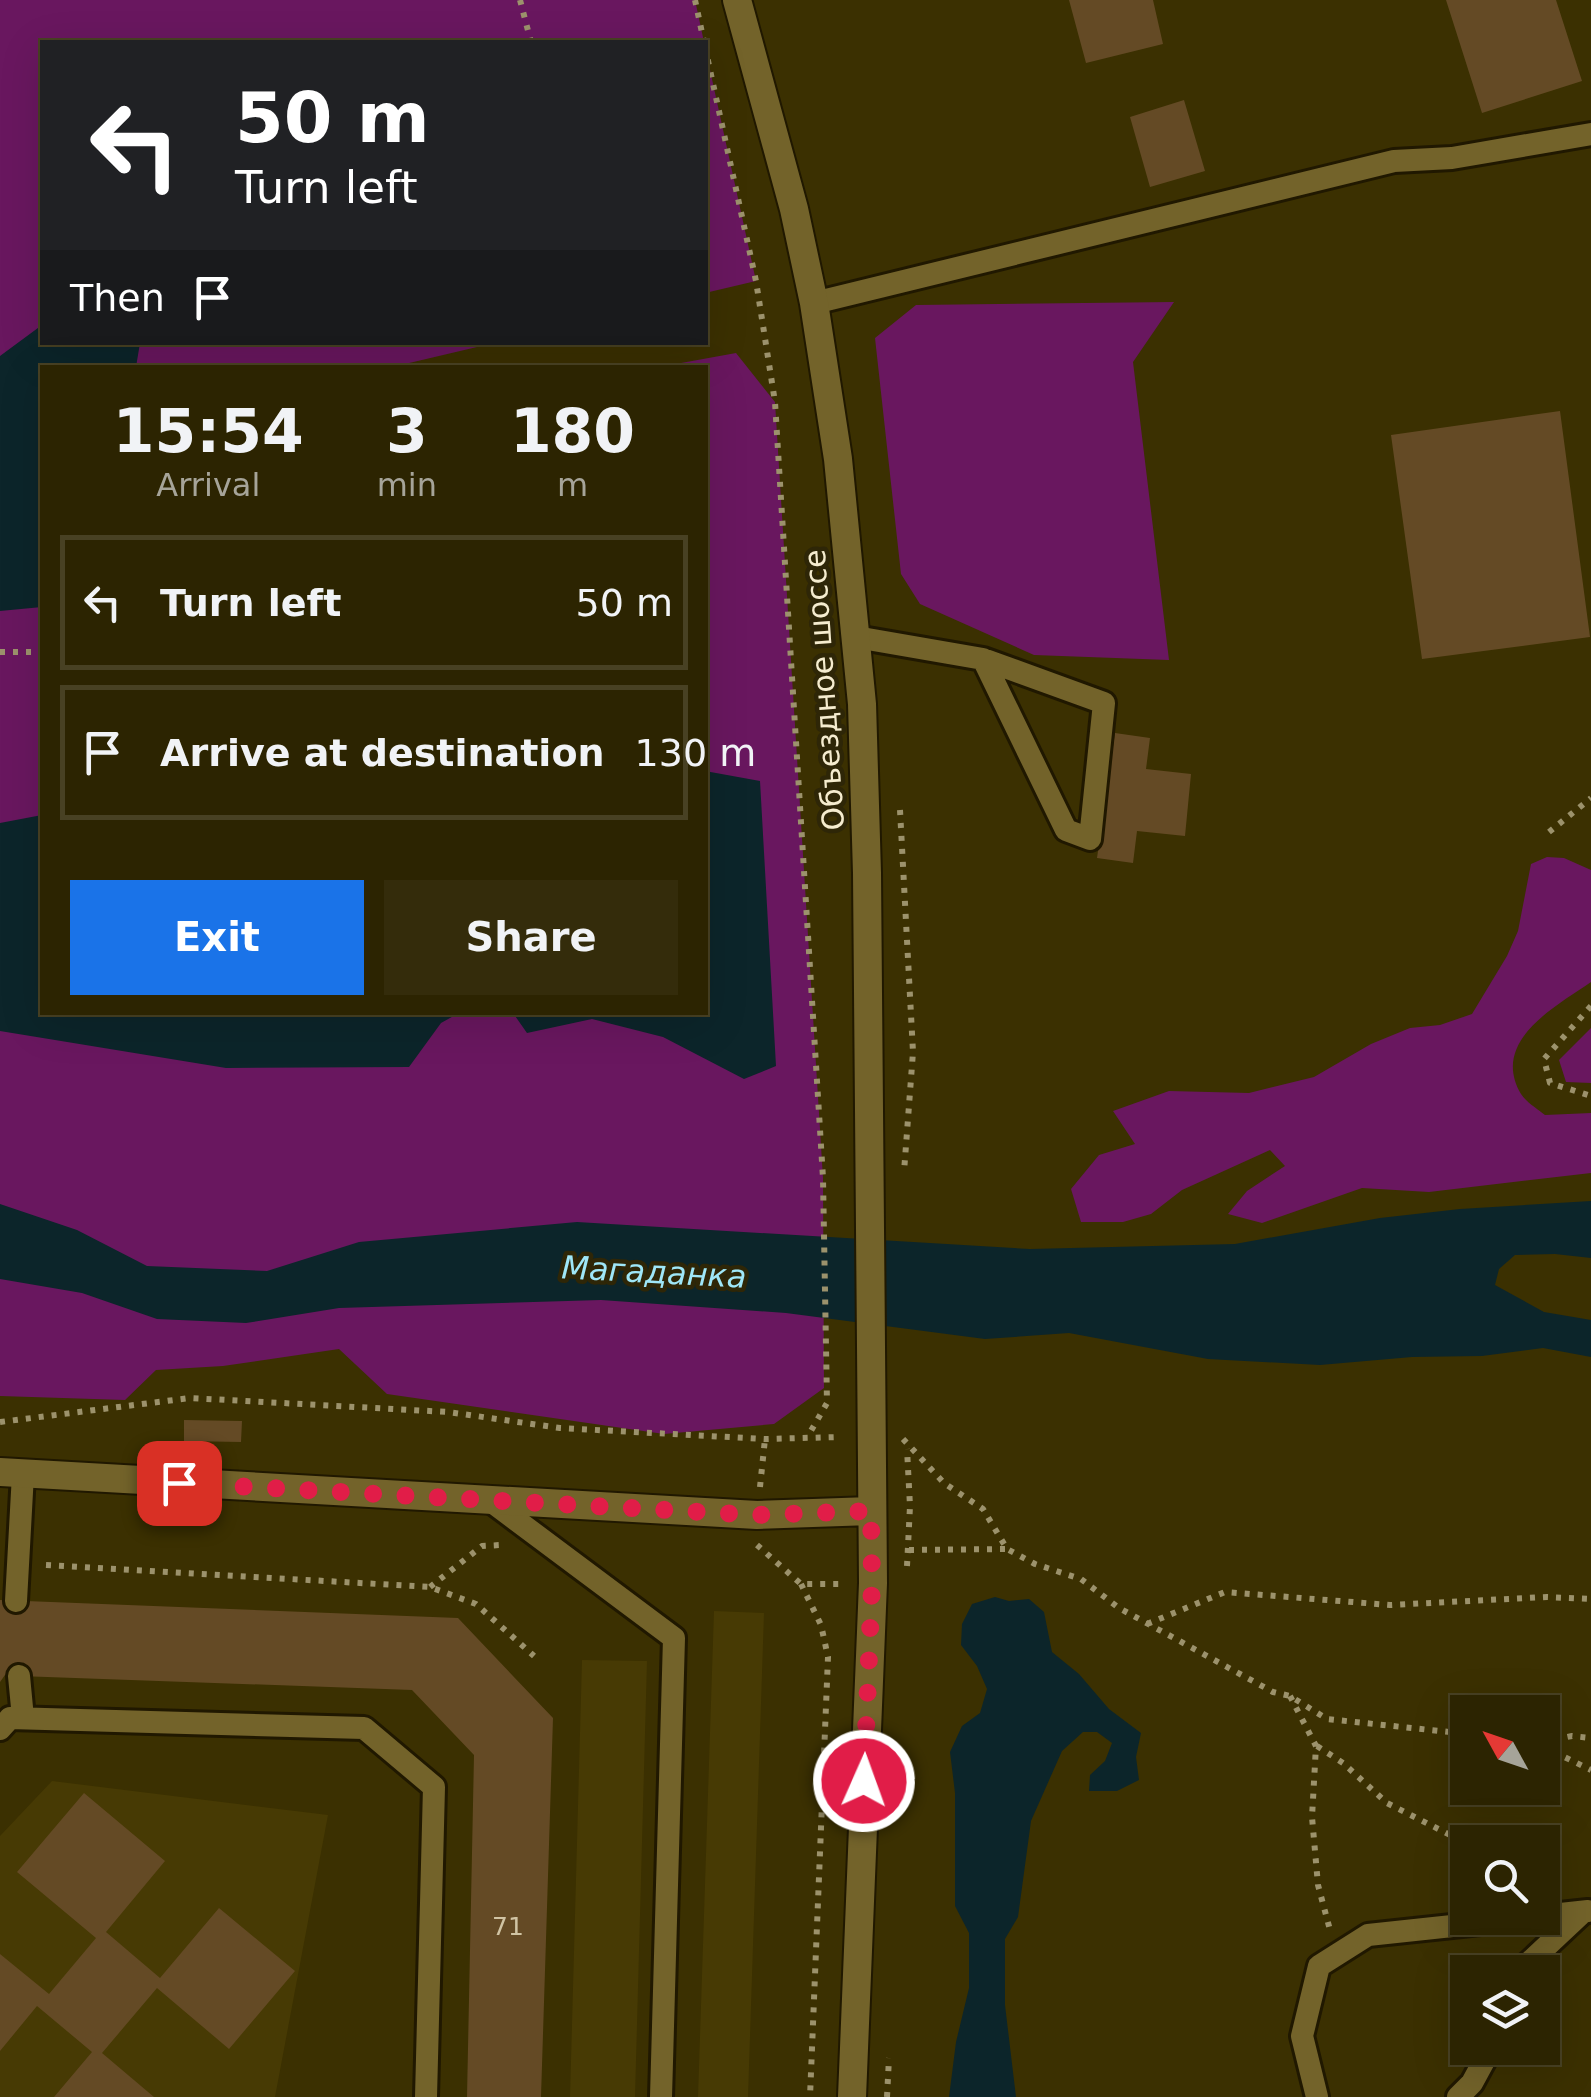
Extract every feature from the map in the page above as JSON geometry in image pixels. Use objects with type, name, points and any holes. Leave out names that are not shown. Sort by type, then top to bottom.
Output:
[{"type":"street","name":"Объездное шоссе","points":[[737,0],[794,209],[814,303],[838,459],[866,783],[872,1584],[852,2097]]},
{"type":"street","points":[[12,1473],[757,1515],[871,1511]]},
{"type":"lane","points":[[814,303],[1394,162],[1452,158],[1591,134]]},
{"type":"lane","points":[[856,637],[983,659],[1104,703],[1090,840],[1066,830],[983,659]]},
{"type":"lane","points":[[12,1473],[16,1601]]},
{"type":"lane","points":[[492,1502],[674,1638],[660,2097]]},
{"type":"lane","points":[[20,1676],[23,1718]]},
{"type":"lane","points":[[0,1729],[10,1718],[364,1728],[434,1787],[426,2097]]},
{"type":"lane","points":[[1560,1914],[1587,1911]]},
{"type":"lane","points":[[1538,1955],[1587,1911]]},
{"type":"lane","points":[[1317,2097],[1302,2036],[1319,1966],[1368,1934],[1450,1926]]},
{"type":"lane","points":[[1458,2097],[1482,2065]]},
{"type":"path","points":[[520,0],[530,40]]},
{"type":"path","points":[[695,0],[703,40]]},
{"type":"path","points":[[0,1422],[190,1398],[448,1412],[560,1428],[765,1439],[808,1436],[827,1403],[823,1178],[775,402],[756,280],[708,63]]},
{"type":"path","points":[[0,652],[40,652]]},
{"type":"path","points":[[1548,832],[1591,798]]},
{"type":"path","points":[[1591,1006],[1544,1059],[1550,1082],[1591,1096]]},
{"type":"path","points":[[906,1439],[944,1484],[983,1509],[1007,1549]]},
{"type":"path","points":[[909,1550],[1007,1549],[1035,1564],[1081,1580],[1147,1624],[1273,1692],[1290,1696],[1327,1719],[1450,1732]]},
{"type":"path","points":[[36,1564],[430,1587],[476,1604],[534,1656]]},
{"type":"path","points":[[802,1584],[821,1625],[828,1656],[810,2097]]},
{"type":"path","points":[[1147,1624],[1225,1592],[1390,1605],[1546,1596],[1591,1599]]},
{"type":"path","points":[[1290,1696],[1316,1746],[1343,1763],[1387,1802],[1450,1835]]},
{"type":"path","points":[[1560,1739],[1591,1738]]},
{"type":"path","points":[[1316,1746],[1312,1818],[1318,1885],[1336,1955]]},
{"type":"path","points":[[1560,1754],[1591,1770]]},
{"type":"shaded area","points":[[0,0],[695,0],[704,40],[40,40],[40,345],[486,345],[401,365],[40,365],[40,1015],[708,1015],[708,365],[670,365],[736,353],[775,402],[823,1178],[824,1388],[774,1424],[664,1434],[387,1394],[339,1349],[223,1366],[156,1370],[125,1400],[0,1396]]},
{"type":"shaded area","points":[[708,61],[756,281],[708,292]]},
{"type":"shaded area","points":[[1174,302],[1133,362],[1169,660],[1034,655],[920,604],[901,574],[875,338],[916,305]]},
{"type":"shaded area","points":[[1547,857],[1564,858],[1591,870],[1591,982],[1531,1027],[1514,1058],[1514,1075],[1523,1097],[1545,1115],[1591,1113],[1591,1173],[1429,1192],[1362,1188],[1262,1223],[1228,1214],[1247,1191],[1285,1166],[1270,1150],[1182,1190],[1151,1214],[1123,1222],[1081,1222],[1071,1189],[1099,1155],[1135,1144],[1113,1111],[1169,1091],[1249,1093],[1314,1077],[1371,1044],[1410,1028],[1440,1025],[1472,1014],[1518,931],[1531,864]]},
{"type":"shaded area","points":[[1591,1028],[1591,1083],[1566,1082],[1559,1060]]},
{"type":"shaded area","points":[[714,1611],[764,1613],[748,2097],[698,2097]]},
{"type":"shaded area","points":[[582,1660],[647,1661],[635,2097],[570,2097]]},
{"type":"shaded area","points":[[52,1781],[328,1815],[275,2097],[0,2097],[0,1836]]},
{"type":"water","points":[[40,326],[40,345],[140,345],[136,365],[40,365],[40,607],[0,611],[0,356]]},
{"type":"water","points":[[708,772],[760,781],[776,1066],[744,1079],[663,1037],[592,1019],[527,1033],[514,1015],[708,1015]]},
{"type":"water","points":[[40,815],[40,1015],[455,1015],[441,1023],[409,1067],[226,1068],[0,1031],[0,823]]},
{"type":"water","name":"Магаданка","points":[[1591,1201],[1591,1258],[1515,1255],[1499,1269],[1495,1285],[1544,1312],[1591,1320],[1591,1357],[1543,1348],[1482,1356],[1320,1365],[1208,1359],[1069,1333],[985,1339],[786,1313],[601,1300],[339,1308],[246,1323],[157,1319],[82,1293],[0,1279],[0,1204],[77,1230],[147,1266],[267,1271],[359,1242],[577,1222],[1030,1249],[1235,1244],[1380,1218]]},
{"type":"water","points":[[995,1597],[1009,1601],[1029,1599],[1044,1612],[1052,1652],[1079,1674],[1109,1709],[1141,1733],[1136,1757],[1139,1780],[1117,1791],[1089,1791],[1090,1775],[1105,1761],[1112,1743],[1097,1732],[1083,1732],[1062,1751],[1031,1821],[1018,1917],[1005,1939],[1005,2005],[1016,2097],[949,2097],[956,2042],[969,1988],[969,1933],[955,1906],[955,1793],[950,1752],[962,1726],[980,1713],[987,1689],[977,1666],[961,1645],[962,1624],[972,1604]]},
{"type":"building","points":[[1069,0],[1153,0],[1163,44],[1086,63]]},
{"type":"building","points":[[1446,0],[1556,0],[1582,81],[1482,113]]},
{"type":"building","points":[[1184,100],[1205,171],[1150,187],[1130,117]]},
{"type":"building","points":[[1560,411],[1590,637],[1422,659],[1391,435]]},
{"type":"building","points":[[1115,733],[1150,738],[1146,769],[1191,774],[1185,836],[1137,831],[1133,863],[1097,858]]},
{"type":"building","points":[[184,1420],[242,1421],[241,1442],[184,1441]]},
{"type":"building","points":[[0,1600],[458,1618],[553,1718],[541,2097],[467,2097],[474,1755],[412,1690],[5,1675],[0,1682]]},
{"type":"building","points":[[84,1793],[165,1861],[106,1932],[160,1978],[219,1908],[295,1971],[229,2049],[157,1988],[102,2053],[154,2097],[54,2097],[92,2052],[37,2006],[0,2051],[0,1954],[49,1994],[96,1938],[17,1872]]},
{"type":"route","points":[[179,1483],[757,1515],[871,1511],[864,1781]]}]
